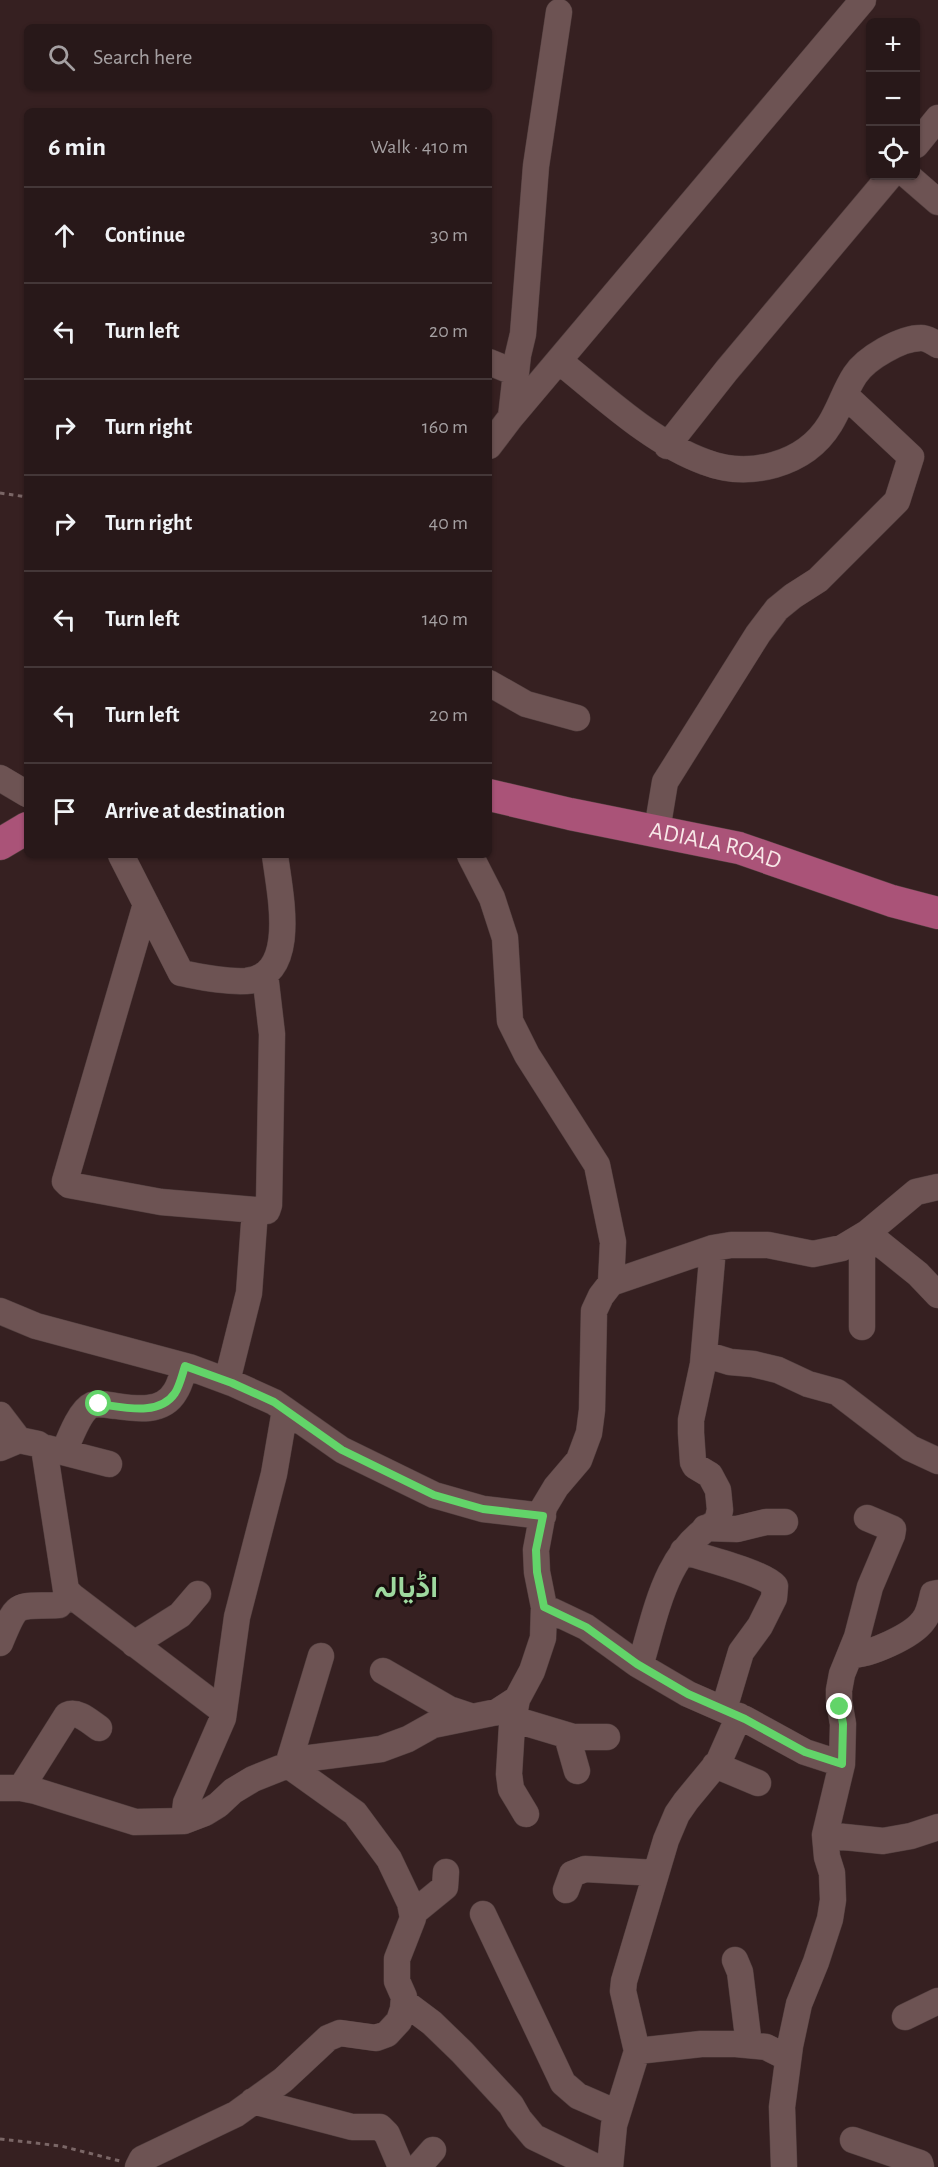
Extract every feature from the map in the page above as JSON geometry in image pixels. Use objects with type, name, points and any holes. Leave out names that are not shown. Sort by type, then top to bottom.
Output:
[{"type":"main road","name":"ADIALA ROAD","points":[[492,796],[739,848],[891,901],[938,914]]},
{"type":"main road","points":[[0,844],[24,830]]},
{"type":"street","points":[[492,442],[863,0]]},
{"type":"street","points":[[511,417],[523,334],[536,166],[559,12]]},
{"type":"street","points":[[920,139],[938,118]]},
{"type":"street","points":[[667,446],[727,370],[887,180]]},
{"type":"street","points":[[913,180],[938,202]]},
{"type":"street","points":[[559,361],[667,446],[706,463],[732,468],[763,468],[795,458],[822,435],[830,424],[855,374],[879,354],[906,340],[922,338],[938,345]]},
{"type":"street","points":[[492,363],[516,373]]},
{"type":"street","points":[[657,830],[665,782],[758,634],[777,609],[818,580],[897,501],[911,457],[845,394]]},
{"type":"street","points":[[492,685],[526,704],[577,718]]},
{"type":"street","points":[[0,778],[24,792]]},
{"type":"street","points":[[123,858],[181,973],[221,980],[248,981],[265,974],[279,955],[284,935],[275,858]]},
{"type":"street","points":[[472,858],[492,898],[505,938],[510,1021],[527,1055],[597,1165],[614,1242],[611,1283],[601,1296],[594,1311],[592,1410],[589,1433],[579,1460],[556,1487],[544,1507],[536,1550],[537,1572],[544,1607],[543,1638],[532,1671],[515,1709],[508,1774],[511,1789],[526,1814]]},
{"type":"street","points":[[146,904],[65,1181],[69,1185],[161,1202],[267,1210],[269,1205],[272,1034],[265,974]]},
{"type":"street","points":[[611,1283],[713,1248],[731,1245],[768,1245],[819,1253],[842,1248],[865,1234],[916,1192],[938,1187]]},
{"type":"street","points":[[227,1381],[249,1293],[255,1210]]},
{"type":"street","points":[[865,1234],[918,1274],[938,1295]]},
{"type":"street","points":[[862,1327],[865,1234]]},
{"type":"street","points":[[640,1666],[670,1570],[683,1551],[705,1528],[717,1522],[720,1510],[718,1490],[710,1475],[695,1466],[693,1462],[691,1420],[704,1354],[713,1248]]},
{"type":"street","points":[[0,1311],[36,1326],[185,1366],[227,1381],[274,1402],[342,1450],[434,1495],[483,1509],[543,1516]]},
{"type":"street","points":[[704,1354],[730,1362],[753,1364],[778,1370],[808,1384],[837,1392],[910,1448],[938,1461]]},
{"type":"street","points":[[185,1366],[176,1391],[164,1403],[148,1408],[99,1404],[91,1406],[54,1450],[66,1590],[224,1711]]},
{"type":"street","points":[[184,1821],[186,1803],[223,1718],[237,1617],[274,1474],[285,1410]]},
{"type":"street","points":[[0,1416],[10,1444],[38,1444],[109,1464]]},
{"type":"street","points":[[784,2167],[782,2107],[788,2058],[799,2004],[830,1919],[833,1887],[825,1835],[842,1764],[843,1724],[839,1690],[870,1587],[893,1529],[867,1518]]},
{"type":"street","points":[[705,1528],[737,1529],[766,1522],[785,1522]]},
{"type":"street","points":[[610,2167],[617,2113],[637,2051],[623,1991],[624,1981],[666,1840],[677,1814],[725,1750],[741,1652],[760,1626],[774,1599],[775,1586],[771,1581],[683,1551]]},
{"type":"street","points":[[0,1642],[15,1610],[22,1605],[59,1605],[69,1593]]},
{"type":"street","points":[[851,1655],[876,1649],[917,1628],[927,1615],[933,1594],[938,1593]]},
{"type":"street","points":[[134,1644],[180,1615],[198,1594]]},
{"type":"street","points":[[544,1607],[586,1627],[640,1666],[688,1694],[731,1712],[805,1752],[842,1764]]},
{"type":"street","points":[[288,1765],[321,1656]]},
{"type":"street","points":[[383,1671],[449,1709],[474,1717]]},
{"type":"street","points":[[99,1728],[77,1714],[68,1715],[11,1788],[51,1796],[135,1822],[184,1821],[206,1813],[219,1805],[233,1791],[253,1779],[288,1765],[310,1758],[381,1749],[408,1739],[433,1725],[497,1712],[515,1709],[567,1736],[607,1737]]},
{"type":"street","points":[[567,1736],[577,1771]]},
{"type":"street","points":[[132,2166],[142,2159],[217,2125],[253,2102],[283,2080],[328,2037],[340,2033],[376,2038],[387,2034],[399,2020],[404,1997],[397,1981],[397,1959],[409,1931],[412,1914],[410,1903],[389,1859],[355,1813],[288,1765]]},
{"type":"street","points":[[715,1765],[758,1783]]},
{"type":"street","points":[[825,1835],[883,1841],[911,1836],[938,1827]]},
{"type":"street","points":[[566,1890],[572,1874],[585,1869],[656,1873]]},
{"type":"street","points":[[412,1914],[445,1887],[446,1872]]},
{"type":"street","points":[[483,1914],[563,2083],[578,2096],[617,2113]]},
{"type":"street","points":[[735,1960],[740,1972],[749,2045]]},
{"type":"street","points":[[905,2017],[938,2001]]},
{"type":"street","points":[[404,2002],[432,2023],[462,2052],[511,2105],[534,2137],[557,2159],[596,2167]]},
{"type":"street","points":[[637,2051],[701,2044],[749,2045],[765,2047],[788,2058]]},
{"type":"street","points":[[253,2102],[352,2127],[380,2127],[387,2134],[401,2167]]},
{"type":"street","points":[[854,2140],[920,2163],[921,2167]]},
{"type":"path","points":[[0,493],[24,497]]},
{"type":"path","points":[[0,2139],[61,2146],[132,2166]]},
{"type":"district","name":"اڈیالہ","points":[[406,1588]]},
{"type":"route","points":[[99,1404],[136,1408],[158,1406],[170,1399],[176,1391],[185,1366],[232,1383],[274,1402],[342,1450],[434,1495],[483,1509],[543,1516],[536,1550],[537,1572],[544,1607],[586,1627],[637,1664],[688,1694],[715,1704],[805,1752],[842,1764],[843,1724],[840,1707]]}]
